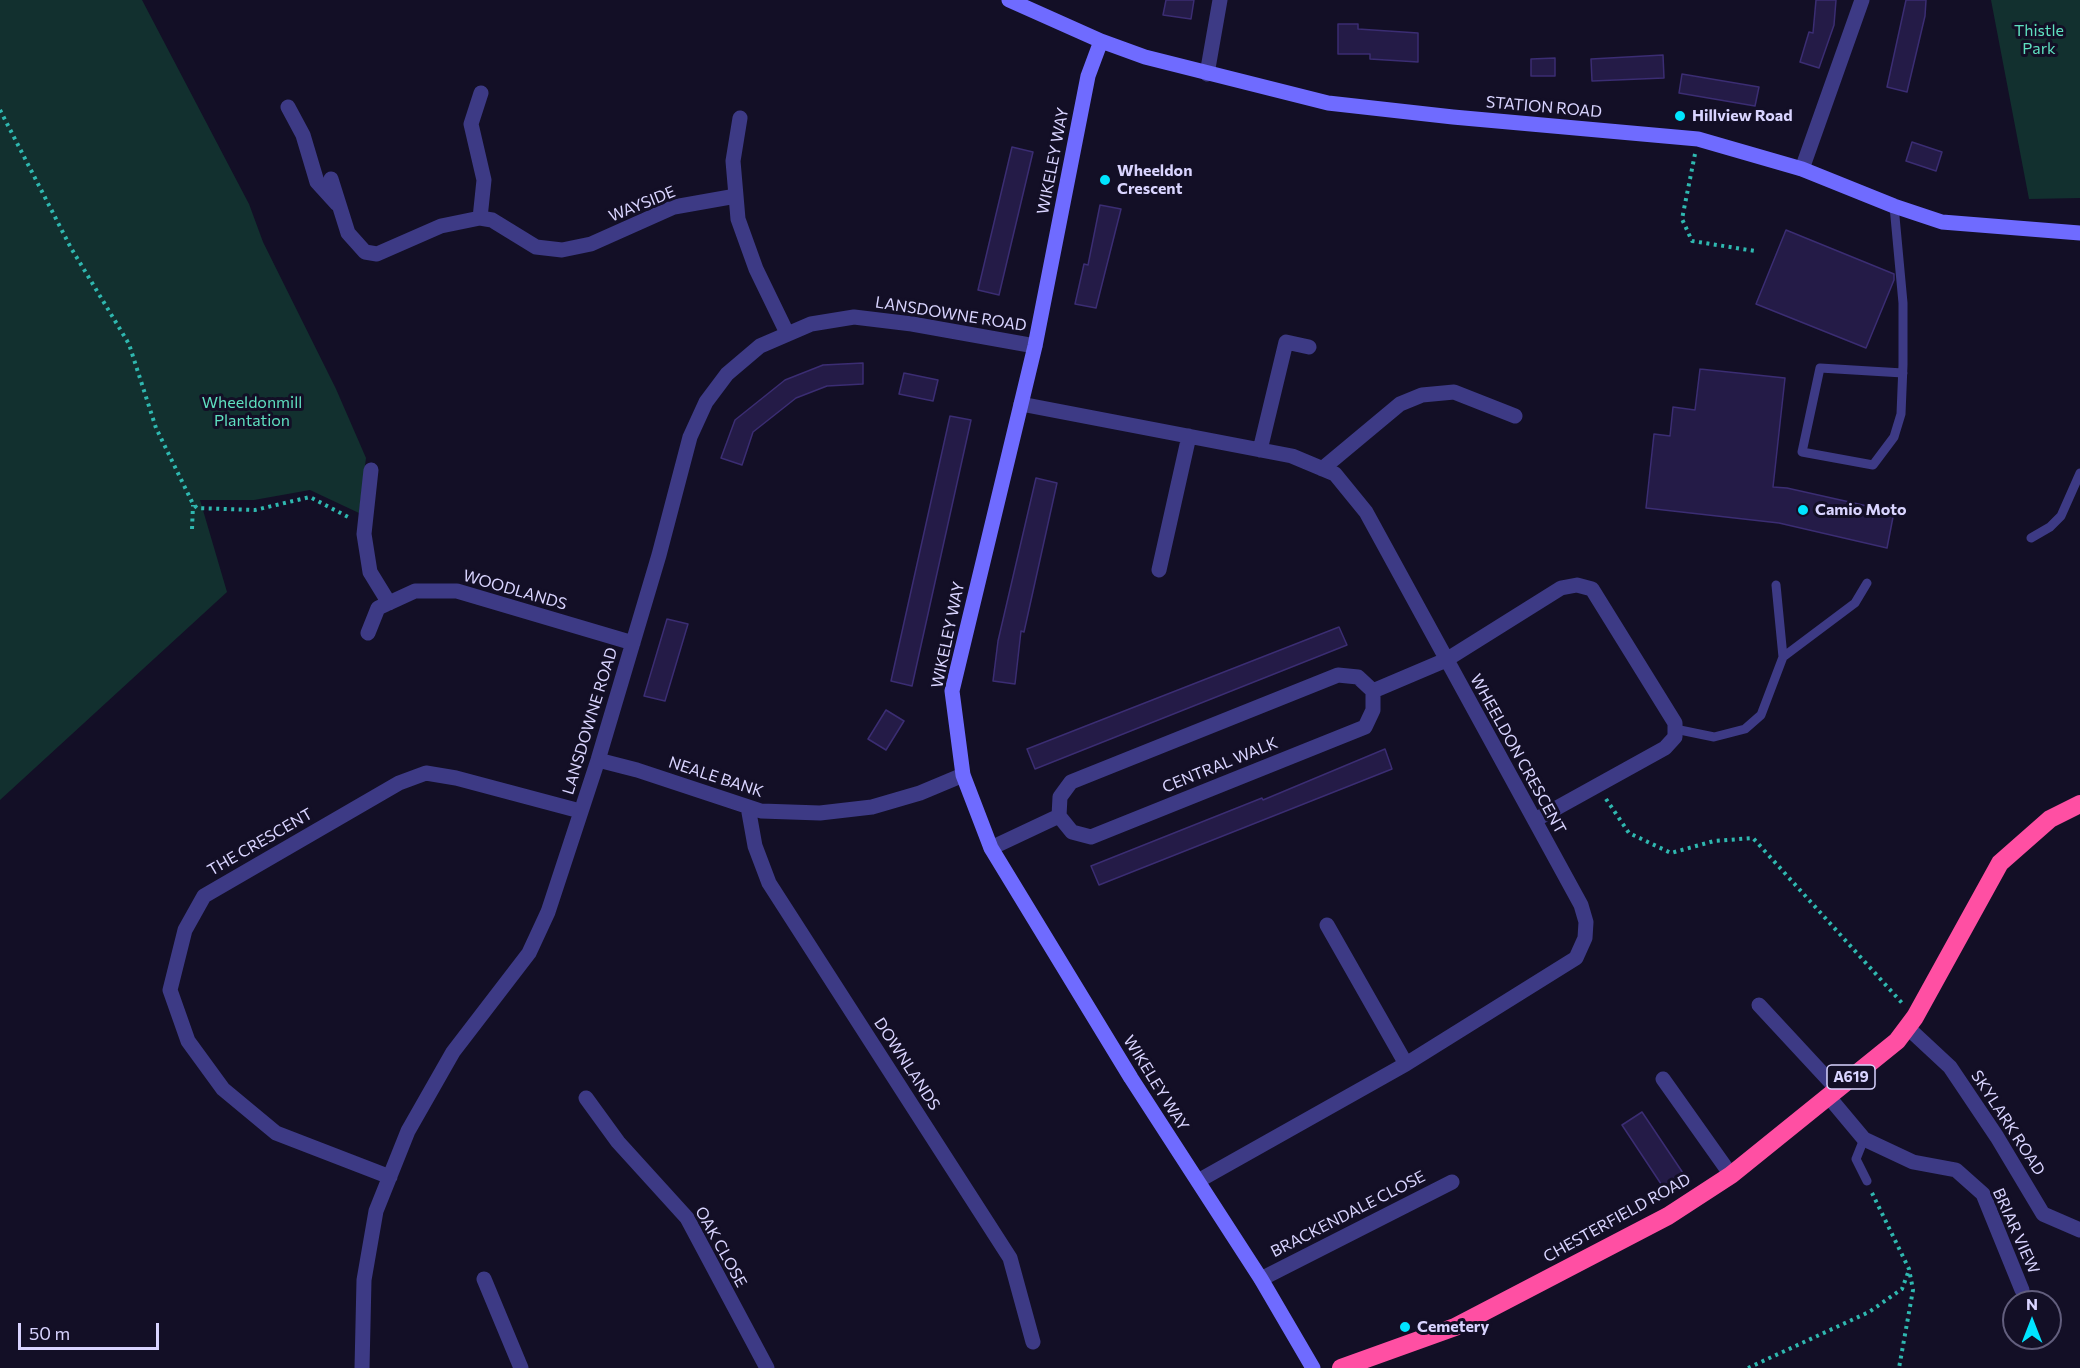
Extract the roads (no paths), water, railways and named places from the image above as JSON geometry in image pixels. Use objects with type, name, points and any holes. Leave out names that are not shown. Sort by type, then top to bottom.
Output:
[{"type":"highway","name":"CHESTERFIELD ROAD","points":[[1341,1368],[1455,1327],[1668,1216],[1731,1175],[1897,1041],[1911,1022],[2000,863],[2050,819],[2080,804]]},
{"type":"street","name":"STATION ROAD","points":[[1009,0],[1101,41],[1206,74],[1328,103],[1453,117],[1698,139],[1802,169],[1894,206],[1942,222],[2080,233]]},
{"type":"street","points":[[1206,74],[1220,0]]},
{"type":"street","points":[[1802,169],[1862,0]]},
{"type":"street","name":"WIKELEY WAY","points":[[1101,41],[1088,76],[1035,346],[951,691],[963,775],[991,848],[1124,1068],[1261,1279],[1313,1368]]},
{"type":"street","points":[[332,179],[337,204],[348,233],[365,252],[377,254],[441,226],[480,218],[484,180],[471,124],[481,93]]},
{"type":"street","points":[[288,107],[303,135],[317,182],[337,204]]},
{"type":"street","points":[[740,118],[733,160],[738,219],[756,269],[787,333]]},
{"type":"street","name":"WAYSIDE","points":[[480,218],[492,220],[536,247],[562,250],[591,244],[674,207],[736,196]]},
{"type":"street","name":"LANSDOWNE ROAD","points":[[362,1368],[364,1280],[376,1211],[408,1131],[453,1052],[529,953],[548,912],[598,760],[633,643],[690,436],[706,402],[727,374],[752,353],[787,333],[811,324],[854,317],[912,324],[1035,346]]},
{"type":"street","points":[[1260,450],[1286,342],[1309,346]]},
{"type":"street","points":[[1322,469],[1400,404],[1422,395],[1454,392],[1515,416]]},
{"type":"street","name":"WHEELDON CRESCENT","points":[[1021,404],[1292,456],[1335,474],[1366,512],[1581,905],[1586,922],[1585,938],[1576,958],[1406,1064],[1198,1181]]},
{"type":"street","points":[[1159,570],[1189,436]]},
{"type":"street","points":[[371,470],[365,526],[370,572],[389,603]]},
{"type":"street","points":[[991,848],[1059,816],[1060,797],[1071,782],[1338,675],[1358,677],[1373,690],[1446,660],[1561,588],[1577,585],[1592,589],[1675,723],[1675,737],[1665,748],[1535,820]]},
{"type":"street","name":"WOODLANDS","points":[[368,633],[378,608],[415,591],[457,591],[633,643]]},
{"type":"street","name":"CENTRAL WALK","points":[[1059,816],[1072,832],[1091,837],[1365,727],[1373,710],[1373,690]]},
{"type":"street","name":"NEALE BANK","points":[[598,760],[636,770],[761,811],[820,813],[872,807],[920,793],[963,775]]},
{"type":"street","name":"THE CRESCENT","points":[[390,1177],[276,1133],[223,1089],[188,1041],[171,990],[185,930],[204,896],[211,891],[399,783],[426,773],[456,778],[580,811]]},
{"type":"street","name":"DOWNLANDS","points":[[748,807],[755,846],[769,883],[1010,1258],[1034,1342]]},
{"type":"street","points":[[1327,925],[1406,1064]]},
{"type":"street","name":"BRIAR VIEW","points":[[1759,1005],[1832,1092],[1864,1139],[1913,1162],[1956,1170],[1983,1194],[2022,1290]]},
{"type":"street","name":"SKYLARK ROAD","points":[[1911,1022],[1950,1067],[2043,1214],[2080,1230]]},
{"type":"street","points":[[1663,1079],[1731,1175]]},
{"type":"street","name":"OAK CLOSE","points":[[586,1098],[618,1142],[687,1218],[767,1368]]},
{"type":"street","name":"BRACKENDALE CLOSE","points":[[1261,1279],[1452,1182]]},
{"type":"street","points":[[484,1280],[521,1368]]},
{"type":"lane","points":[[1894,206],[1903,303],[1903,373],[1901,414],[1894,436],[1873,465],[1802,453],[1820,368],[1903,373]]},
{"type":"lane","points":[[2031,538],[2061,516],[2080,473]]},
{"type":"lane","points":[[1783,657],[1855,603],[1867,583]]},
{"type":"lane","points":[[1675,729],[1714,737],[1745,729],[1761,715],[1783,657],[1776,585]]},
{"type":"lane","points":[[1864,1139],[1856,1159],[1867,1181]]},
{"type":"place","name":"Hillview Road","points":[[1680,116]]},
{"type":"place","name":"Wheeldon Crescent","points":[[1105,180]]},
{"type":"place","name":"Camio Moto","points":[[1803,510]]},
{"type":"place","name":"Cemetery","points":[[1405,1327]]},
{"type":"park label","name":"Thistle Park","points":[[2039,40]]},
{"type":"park label","name":"Wheeldonmill Plantation","points":[[252,412]]}]
